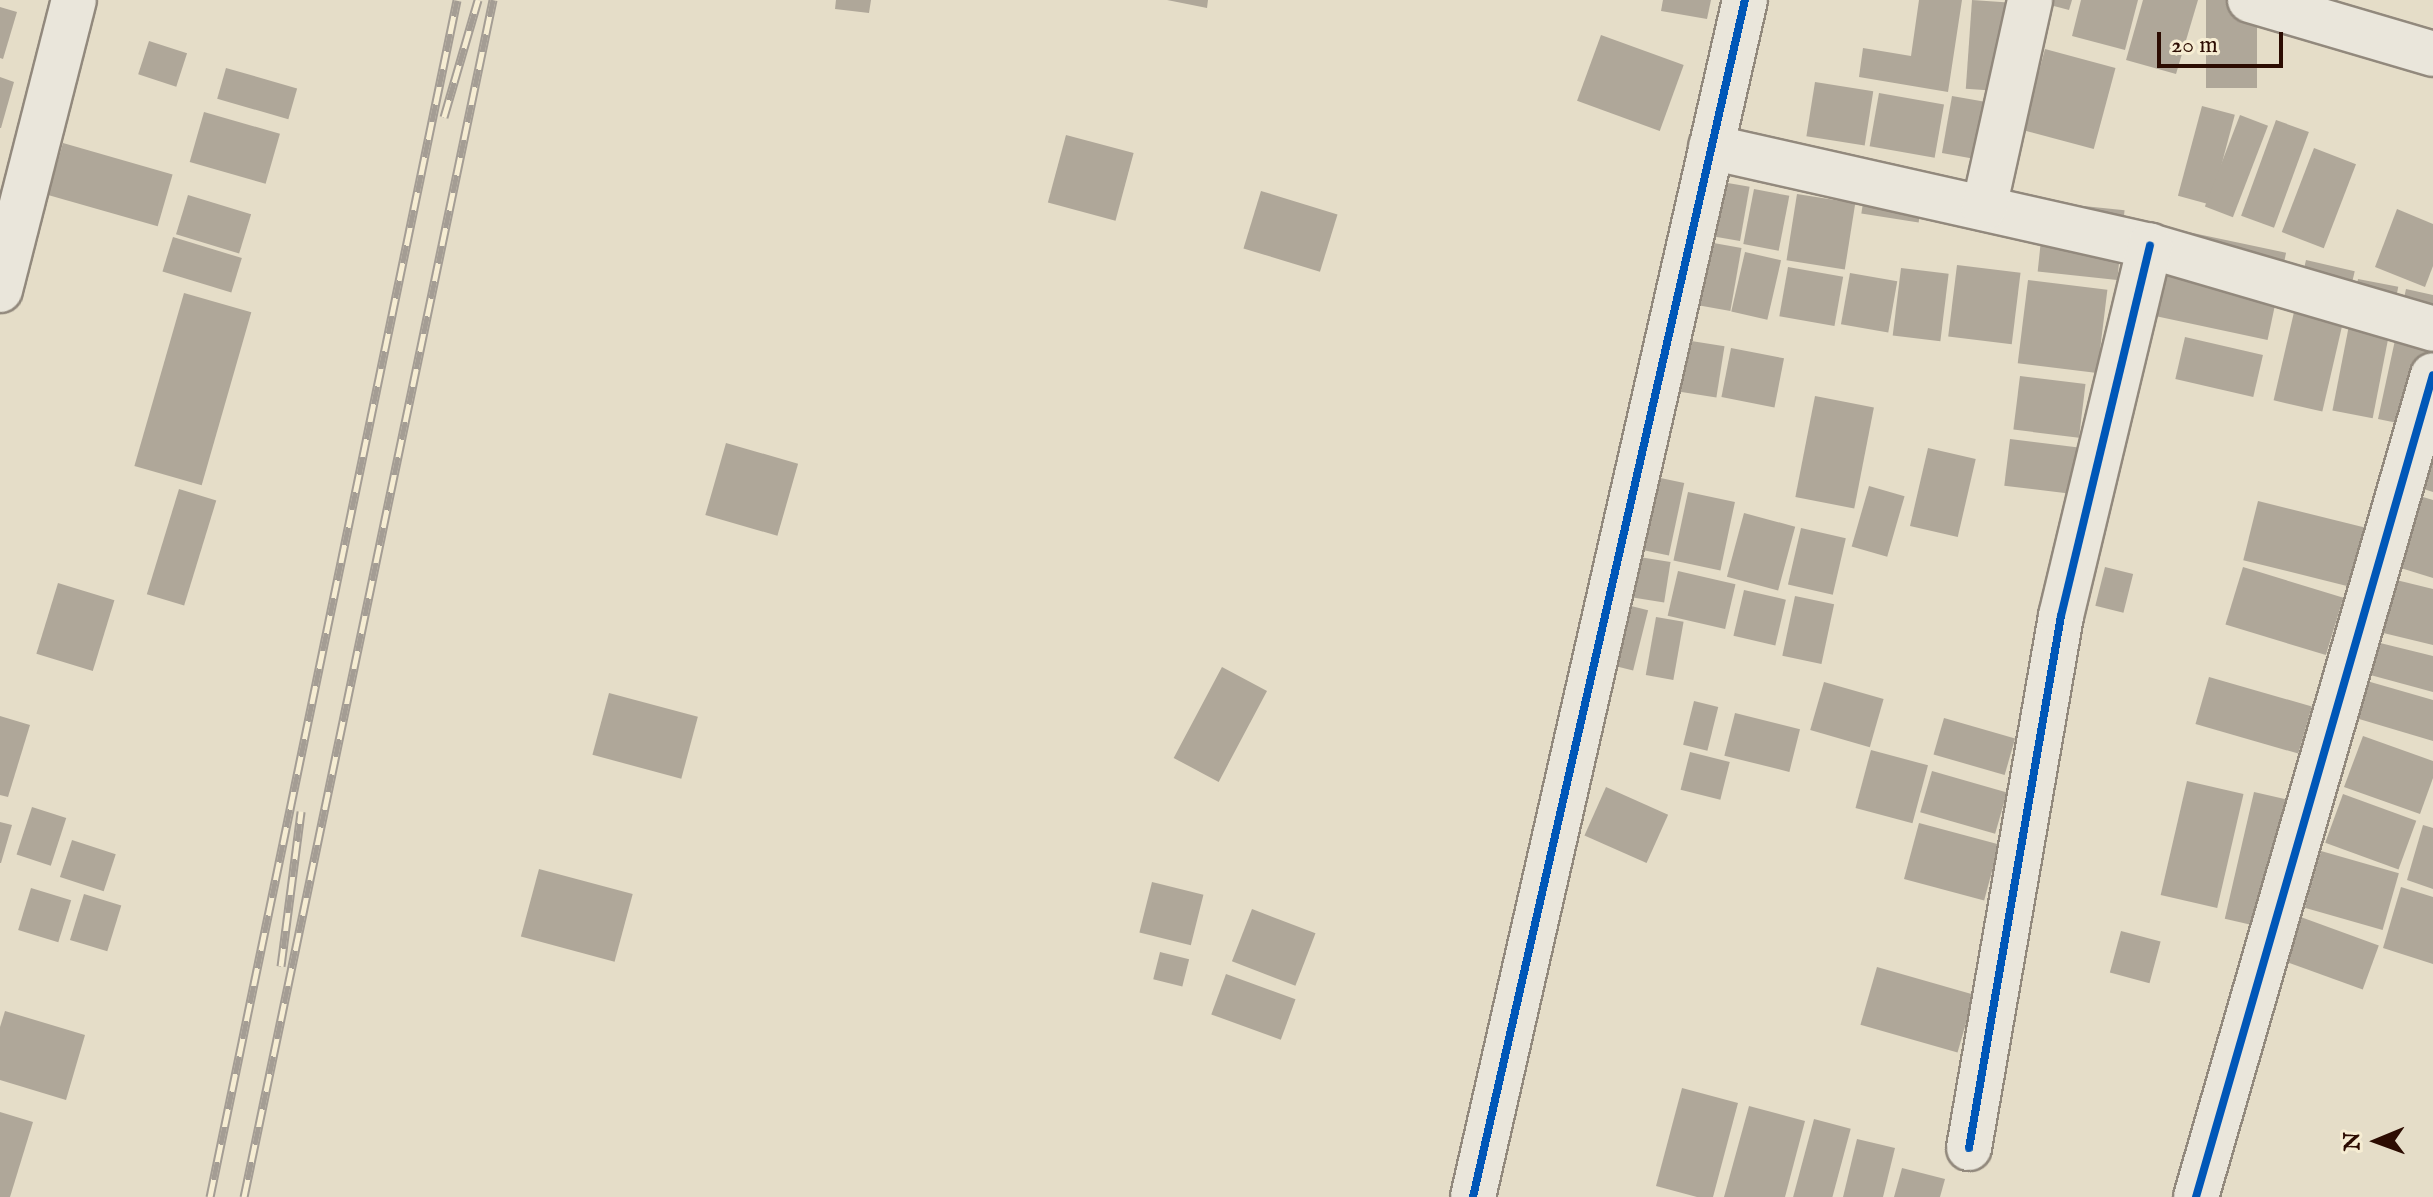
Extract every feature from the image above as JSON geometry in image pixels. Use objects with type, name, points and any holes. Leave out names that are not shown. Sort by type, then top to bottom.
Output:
[{"type":"street","points":[[0,290],[74,0]]},
{"type":"street","points":[[1476,1196],[1745,0]]},
{"type":"street","points":[[1984,208],[2030,0]]},
{"type":"street","points":[[2250,0],[2433,54]]},
{"type":"street","points":[[1711,147],[2150,246],[2433,329]]},
{"type":"street","points":[[1969,1148],[2061,616],[2150,246]]},
{"type":"street","points":[[2196,1197],[2433,375]]},
{"type":"building","points":[[836,0],[871,0],[869,13],[835,9]]},
{"type":"building","points":[[1167,0],[1208,0],[1207,8]]},
{"type":"building","points":[[1663,0],[1711,0],[1707,19],[1661,11]]},
{"type":"building","points":[[1919,0],[1962,0],[1948,92],[1859,77],[1863,48],[1911,56]]},
{"type":"building","points":[[1972,0],[2019,3],[2013,92],[1966,89]]},
{"type":"building","points":[[2031,0],[2072,0],[2069,10]]},
{"type":"building","points":[[2081,0],[2138,0],[2125,50],[2072,36]]},
{"type":"building","points":[[2143,0],[2198,0],[2176,74],[2126,60]]},
{"type":"building","points":[[2206,0],[2257,0],[2257,88],[2206,88]]},
{"type":"building","points":[[0,7],[17,12],[3,59],[0,58]]},
{"type":"building","points":[[1601,35],[1684,65],[1660,131],[1577,101]]},
{"type":"building","points":[[149,41],[187,53],[176,87],[138,74]]},
{"type":"building","points":[[2045,49],[2116,68],[2094,149],[2023,130]]},
{"type":"building","points":[[226,68],[297,88],[288,119],[217,99]]},
{"type":"building","points":[[0,77],[14,82],[1,128],[0,128]]},
{"type":"building","points":[[1815,82],[1873,91],[1865,146],[1806,136]]},
{"type":"building","points":[[1879,93],[1944,104],[1935,158],[1870,146]]},
{"type":"building","points":[[1952,96],[1993,103],[1983,160],[1942,153]]},
{"type":"building","points":[[2202,106],[2235,115],[2211,205],[2178,196]]},
{"type":"building","points":[[204,112],[280,134],[266,184],[190,162]]},
{"type":"building","points":[[2240,115],[2268,126],[2233,217],[2205,206]]},
{"type":"building","points":[[2276,120],[2309,132],[2274,228],[2241,216]]},
{"type":"building","points":[[1066,135],[1134,153],[1115,221],[1048,203]]},
{"type":"building","points":[[63,143],[173,174],[158,226],[48,195]]},
{"type":"building","points":[[2314,148],[2356,164],[2324,248],[2282,232]]},
{"type":"building","points":[[1869,165],[1926,174],[1919,222],[1861,213]]},
{"type":"building","points":[[1722,182],[1750,187],[1740,241],[1712,236]]},
{"type":"building","points":[[1754,189],[1789,196],[1779,251],[1743,244]]},
{"type":"building","points":[[1261,191],[1338,214],[1320,272],[1243,248]]},
{"type":"building","points":[[1797,194],[1855,203],[1845,269],[1787,260]]},
{"type":"building","points":[[188,195],[251,214],[239,254],[176,234]]},
{"type":"building","points":[[2045,202],[2125,210],[2117,280],[2038,272]]},
{"type":"building","points":[[2397,209],[2433,224],[2433,266],[2425,287],[2375,267]]},
{"type":"building","points":[[2155,225],[2286,253],[2268,340],[2136,312]]},
{"type":"building","points":[[173,237],[242,258],[231,292],[162,271]]},
{"type":"building","points":[[1708,242],[1741,248],[1730,311],[1697,305]]},
{"type":"building","points":[[1745,252],[1781,260],[1767,320],[1731,311]]},
{"type":"building","points":[[2306,260],[2355,271],[2322,412],[2274,400]]},
{"type":"building","points":[[1957,265],[2021,273],[2012,344],[1948,336]]},
{"type":"building","points":[[1788,267],[1843,277],[1834,326],[1779,316]]},
{"type":"building","points":[[1901,268],[1949,274],[1940,341],[1893,335]]},
{"type":"building","points":[[1850,273],[1897,281],[1888,333],[1841,324]]},
{"type":"building","points":[[2358,279],[2398,287],[2373,418],[2332,411]]},
{"type":"building","points":[[2028,280],[2107,290],[2097,373],[2018,363]]},
{"type":"building","points":[[2406,289],[2433,295],[2433,331],[2412,426],[2378,419]]},
{"type":"building","points":[[184,293],[251,312],[202,485],[134,466]]},
{"type":"building","points":[[2185,337],[2263,355],[2253,397],[2175,379]]},
{"type":"building","points":[[1685,340],[1725,346],[1716,398],[1677,391]]},
{"type":"building","points":[[1731,348],[1784,358],[1774,407],[1721,397]]},
{"type":"building","points":[[2020,376],[2086,384],[2079,438],[2013,430]]},
{"type":"building","points":[[1815,396],[1874,407],[1854,509],[1795,497]]},
{"type":"building","points":[[2433,437],[2433,492],[2411,485]]},
{"type":"building","points":[[2010,439],[2077,447],[2071,494],[2004,486]]},
{"type":"building","points":[[726,443],[798,464],[777,536],[705,515]]},
{"type":"building","points":[[1928,448],[1976,459],[1958,537],[1910,526]]},
{"type":"building","points":[[1651,476],[1684,483],[1669,555],[1636,548]]},
{"type":"building","points":[[1869,486],[1905,496],[1887,557],[1852,547]]},
{"type":"building","points":[[179,489],[216,500],[184,606],[147,594]]},
{"type":"building","points":[[1688,492],[1735,502],[1720,570],[1673,560]]},
{"type":"building","points":[[2413,494],[2433,500],[2433,578],[2391,565]]},
{"type":"building","points":[[2258,501],[2366,528],[2351,587],[2243,560]]},
{"type":"building","points":[[1744,513],[1795,527],[1778,590],[1727,577]]},
{"type":"building","points":[[1801,528],[1846,538],[1833,595],[1788,585]]},
{"type":"building","points":[[1633,556],[1671,562],[1664,602],[1627,596]]},
{"type":"building","points":[[2105,567],[2133,574],[2123,613],[2095,606]]},
{"type":"building","points":[[2243,567],[2343,598],[2326,655],[2225,624]]},
{"type":"building","points":[[1678,571],[1735,584],[1725,629],[1668,616]]},
{"type":"building","points":[[2384,577],[2433,589],[2433,645],[2371,630]]},
{"type":"building","points":[[58,583],[114,600],[93,671],[36,654]]},
{"type":"building","points":[[1744,590],[1786,600],[1775,645],[1733,636]]},
{"type":"building","points":[[1795,596],[1834,604],[1821,664],[1782,656]]},
{"type":"building","points":[[1619,603],[1648,610],[1633,670],[1604,663]]},
{"type":"building","points":[[1656,617],[1684,622],[1673,680],[1646,675]]},
{"type":"building","points":[[2372,641],[2433,656],[2433,692],[2363,673]]},
{"type":"building","points":[[1222,667],[1267,691],[1219,782],[1174,758]]},
{"type":"building","points":[[2209,677],[2312,706],[2298,754],[2195,724]]},
{"type":"building","points":[[2360,679],[2433,700],[2433,741],[2349,716]]},
{"type":"building","points":[[1824,682],[1884,699],[1870,747],[1810,730]]},
{"type":"building","points":[[609,693],[698,717],[681,779],[592,755]]},
{"type":"building","points":[[1694,701],[1718,707],[1707,751],[1683,745]]},
{"type":"building","points":[[1735,713],[1800,729],[1789,772],[1724,756]]},
{"type":"building","points":[[0,716],[30,725],[8,797],[0,795]]},
{"type":"building","points":[[1944,718],[2015,738],[2005,775],[1934,755]]},
{"type":"building","points":[[2363,736],[2433,761],[2433,778],[2420,814],[2344,787]]},
{"type":"building","points":[[1871,750],[1928,765],[1912,823],[1855,808]]},
{"type":"building","points":[[1690,752],[1730,762],[1720,800],[1681,790]]},
{"type":"building","points":[[1932,771],[2007,792],[1995,834],[1920,812]]},
{"type":"building","points":[[2187,781],[2244,794],[2217,908],[2161,895]]},
{"type":"building","points":[[1606,787],[1668,815],[1647,863],[1584,835]]},
{"type":"building","points":[[2254,792],[2300,803],[2271,929],[2225,919]]},
{"type":"building","points":[[2343,794],[2416,821],[2399,870],[2325,843]]},
{"type":"building","points":[[32,807],[66,818],[51,866],[17,855]]},
{"type":"building","points":[[0,822],[12,825],[1,863],[0,863]]},
{"type":"building","points":[[1919,823],[1999,844],[1984,901],[1904,879]]},
{"type":"building","points":[[2423,825],[2433,828],[2433,889],[2407,880]]},
{"type":"building","points":[[72,840],[116,854],[104,891],[60,877]]},
{"type":"building","points":[[2321,851],[2399,873],[2383,930],[2305,908]]},
{"type":"building","points":[[539,869],[633,894],[615,962],[521,937]]},
{"type":"building","points":[[1152,882],[1203,895],[1191,945],[1139,932]]},
{"type":"building","points":[[2401,887],[2433,897],[2433,964],[2383,948]]},
{"type":"building","points":[[31,888],[71,900],[58,942],[18,930]]},
{"type":"building","points":[[84,894],[121,905],[107,951],[70,940]]},
{"type":"building","points":[[1252,909],[1315,933],[1295,986],[1232,961]]},
{"type":"building","points":[[2298,916],[2379,945],[2363,990],[2282,960]]},
{"type":"building","points":[[2121,931],[2161,942],[2149,983],[2110,973]]},
{"type":"building","points":[[1160,952],[1189,959],[1182,986],[1153,979]]},
{"type":"building","points":[[1877,967],[1974,995],[1958,1053],[1860,1025]]},
{"type":"building","points":[[1226,974],[1296,999],[1281,1040],[1211,1014]]},
{"type":"building","points":[[5,1011],[85,1035],[66,1100],[0,1080],[0,1027]]},
{"type":"building","points":[[1682,1088],[1738,1103],[1713,1197],[1697,1197],[1656,1186]]},
{"type":"building","points":[[1749,1106],[1805,1121],[1785,1197],[1724,1197]]},
{"type":"building","points":[[0,1112],[33,1122],[10,1197],[0,1197]]},
{"type":"building","points":[[1814,1119],[1851,1129],[1832,1197],[1793,1197]]},
{"type":"building","points":[[1857,1139],[1895,1148],[1883,1197],[1843,1197]]},
{"type":"building","points":[[1902,1168],[1945,1179],[1940,1197],[1894,1197]]},
{"type":"railway","points":[[210,1197],[457,0]]},
{"type":"railway","points":[[444,117],[478,0]]},
{"type":"railway","points":[[244,1197],[493,0]]},
{"type":"railway","points":[[281,966],[301,811]]},
{"type":"cycle path","points":[[1473,1197],[1745,0]]},
{"type":"cycle path","points":[[1969,1148],[2061,616],[2150,246]]},
{"type":"cycle path","points":[[2196,1197],[2433,375]]}]
